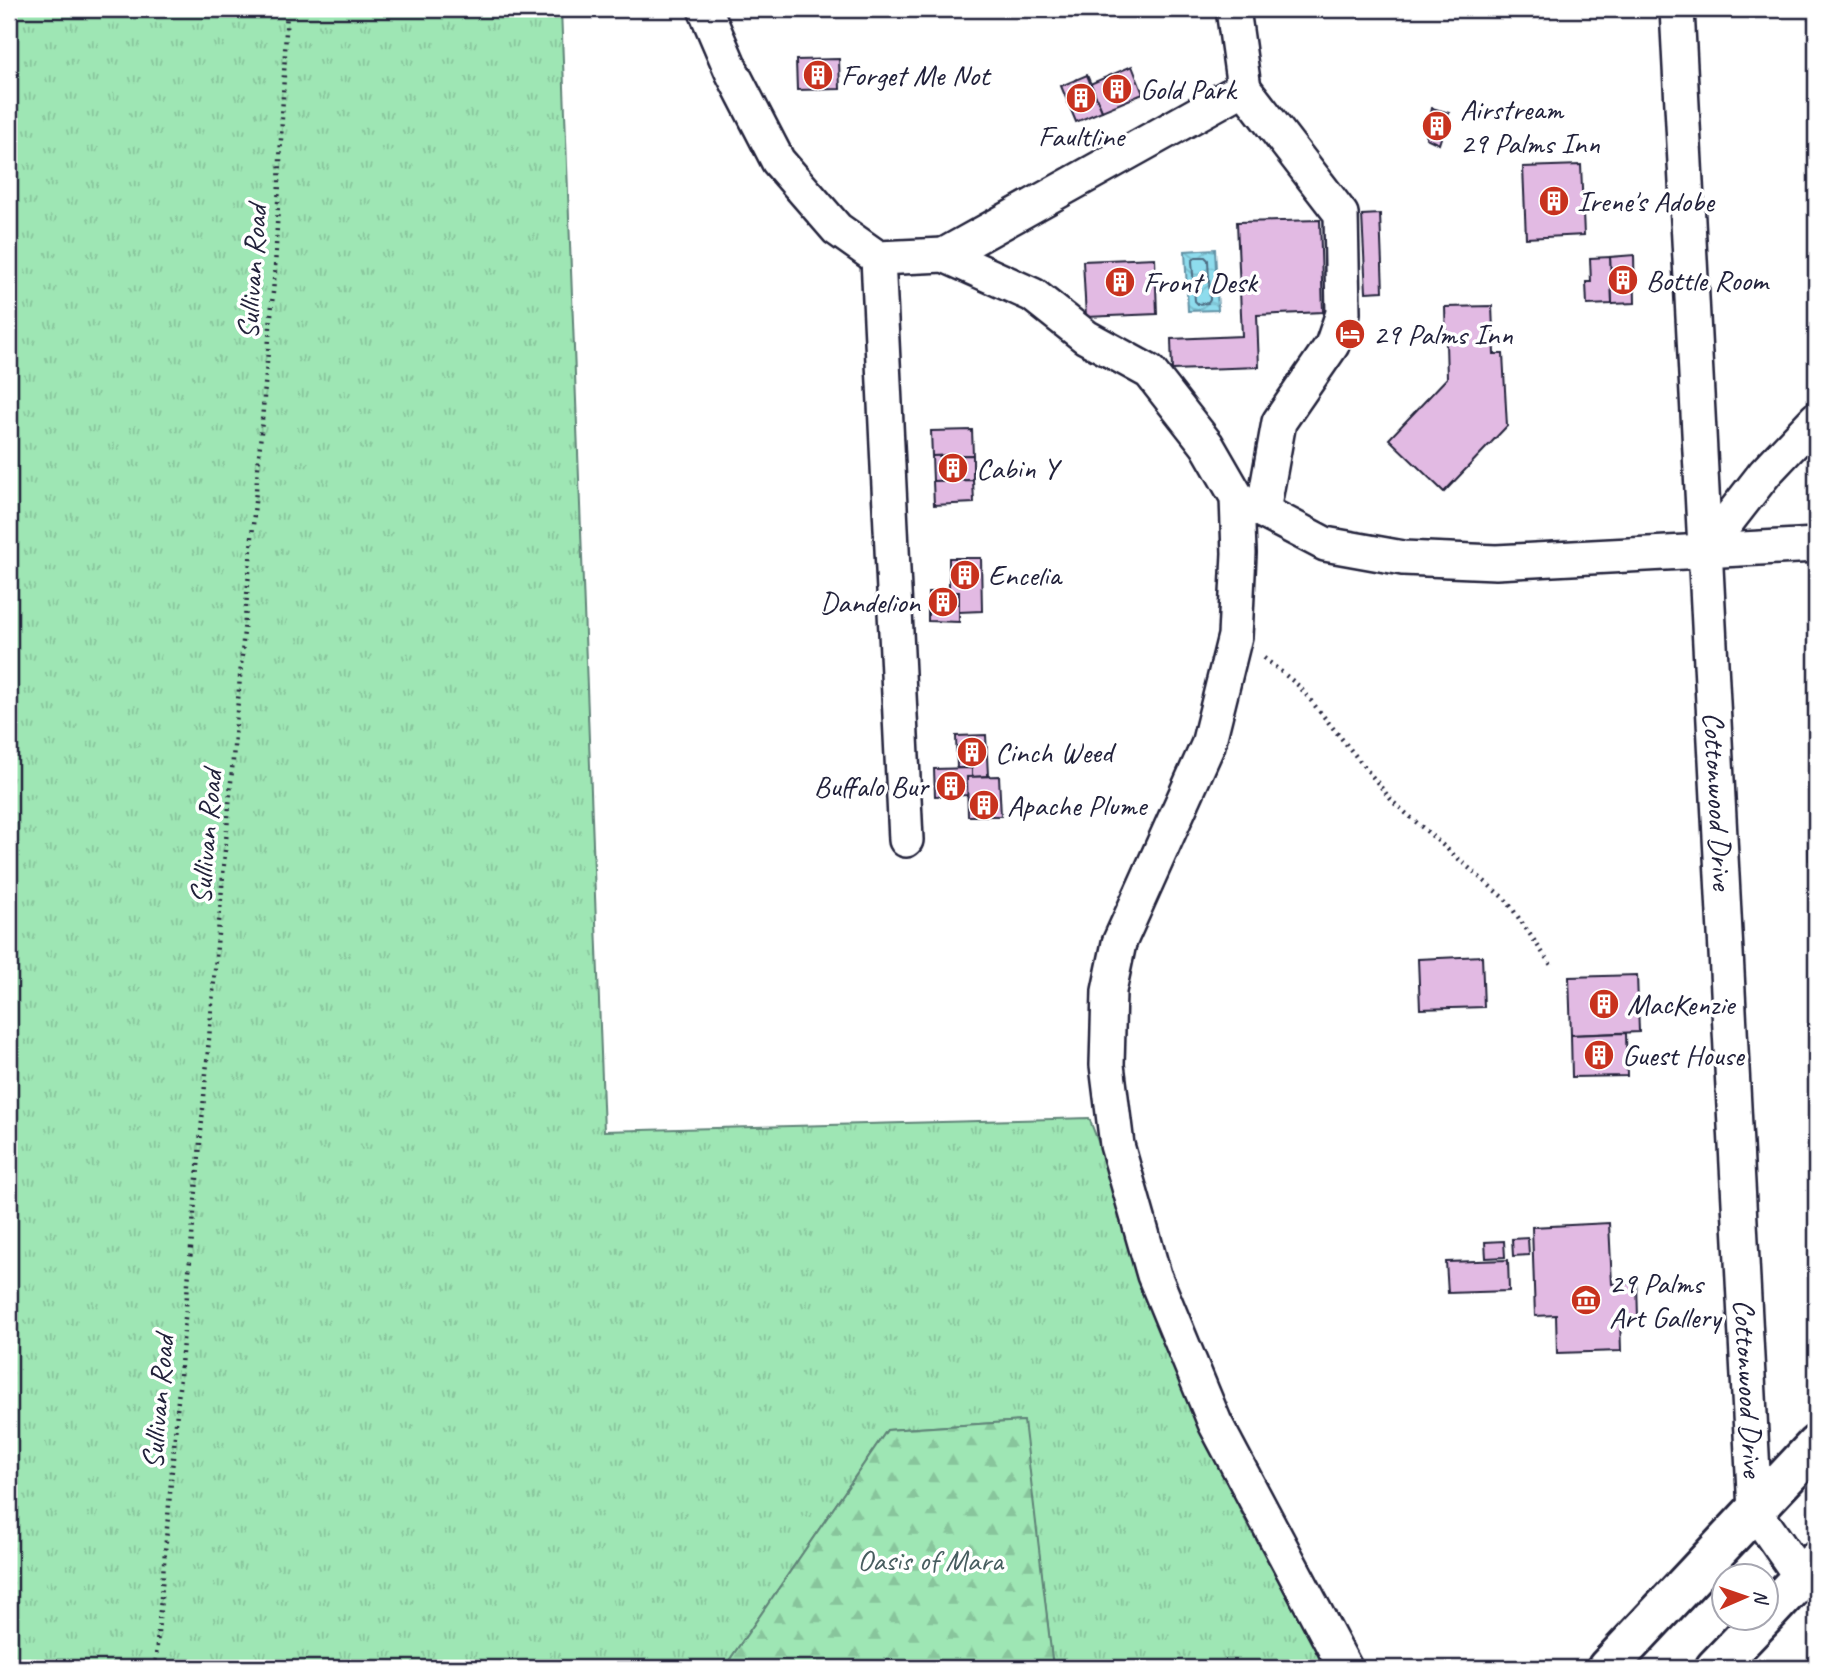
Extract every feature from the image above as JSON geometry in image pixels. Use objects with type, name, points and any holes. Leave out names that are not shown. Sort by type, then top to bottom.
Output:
[{"type":"street","points":[[705,9],[732,72],[778,161],[837,229],[878,258],[944,255],[1244,88]]},
{"type":"street","points":[[1233,9],[1244,88],[1341,214],[1343,313],[1332,345],[1279,422],[1250,504],[1239,553],[1235,636],[1208,744],[1119,943],[1109,991],[1107,1065],[1117,1144],[1154,1275],[1215,1423],[1345,1668]]},
{"type":"street","name":"Cottonwood Drive","points":[[1676,9],[1755,1511],[1809,1569]]},
{"type":"street","points":[[944,255],[1032,295],[1086,337],[1150,372],[1250,504],[1325,544],[1403,558],[1496,562],[1816,545]]},
{"type":"street","points":[[878,258],[906,840]]},
{"type":"street","points":[[1705,550],[1765,473],[1816,419]]},
{"type":"street","points":[[1607,1668],[1816,1445]]},
{"type":"street","points":[[1780,1599],[1809,1569]]},
{"type":"street","points":[[1715,1668],[1749,1632]]},
{"type":"path","name":"Sullivan Road","points":[[156,1668],[275,269],[287,9]]},
{"type":"path","points":[[1235,636],[1299,686],[1393,802],[1507,901],[1550,965]]},
{"type":"green space","points":[[9,9],[561,9],[604,1131],[1089,1118],[1241,1512],[1326,1668],[1053,1668],[1023,1421],[887,1430],[724,1668],[9,1668]]},
{"type":"green space","name":"Oasis of Mara","points":[[1024,1421],[1053,1668],[724,1668],[887,1430]]},
{"type":"water","points":[[1215,249],[1218,310],[1188,311],[1185,251]]},
{"type":"building","name":"Forget Me Not","points":[[839,59],[840,89],[797,90],[796,60]]},
{"type":"building","name":"Gold Park","points":[[1132,66],[1143,94],[1102,111],[1090,84]]},
{"type":"building","name":"Faultline","points":[[1087,75],[1102,111],[1076,122],[1061,86]]},
{"type":"building","name":"Airstream 29 Palms Inn","points":[[1432,108],[1449,113],[1439,144],[1426,138]]},
{"type":"building","name":"Irene's Adobe","points":[[1581,165],[1584,235],[1526,238],[1523,167]]},
{"type":"building","points":[[1380,214],[1383,291],[1366,292],[1362,215]]},
{"type":"building","points":[[1320,220],[1323,312],[1257,315],[1259,367],[1172,370],[1171,339],[1242,336],[1237,222]]},
{"type":"building","name":"Bottle Room","points":[[1634,255],[1635,303],[1612,304],[1610,257]]},
{"type":"building","points":[[1610,257],[1612,304],[1587,305],[1586,282],[1591,282],[1590,258]]},
{"type":"building","name":"Front Desk","points":[[1155,258],[1157,314],[1086,317],[1083,261]]},
{"type":"building","points":[[1492,306],[1494,354],[1503,354],[1507,426],[1444,492],[1389,439],[1447,378],[1445,307]]},
{"type":"building","points":[[972,430],[973,455],[932,456],[931,431]]},
{"type":"building","name":"Cabin Y","points":[[973,455],[973,480],[933,481],[932,456]]},
{"type":"building","points":[[973,480],[974,503],[934,505],[933,481]]},
{"type":"building","name":"Encelia","points":[[949,558],[981,558],[982,611],[959,612],[959,592],[949,592]]},
{"type":"building","name":"Dandelion","points":[[928,592],[959,592],[959,622],[928,621]]},
{"type":"building","name":"Cinch Weed","points":[[986,735],[988,776],[972,777],[972,768],[957,768],[956,736]]},
{"type":"building","name":"Buffalo Bur","points":[[972,768],[972,777],[967,777],[968,795],[935,796],[934,769]]},
{"type":"building","name":"Apache Plume","points":[[999,776],[1001,816],[968,816],[967,777]]},
{"type":"building","points":[[1808,819],[1816,819],[1816,860],[1809,860]]},
{"type":"building","points":[[1482,956],[1484,1007],[1420,1009],[1418,959]]},
{"type":"building","name":"MacKenzie","points":[[1637,975],[1639,1032],[1571,1035],[1569,977]]},
{"type":"building","name":"Guest House","points":[[1626,1033],[1627,1076],[1572,1077],[1571,1035]]},
{"type":"building","name":"29 Palms Art Gallery","points":[[1609,1223],[1612,1284],[1637,1283],[1638,1317],[1620,1318],[1621,1351],[1557,1353],[1556,1315],[1535,1316],[1532,1227]]},
{"type":"building","points":[[1528,1238],[1529,1255],[1513,1256],[1512,1239]]},
{"type":"building","points":[[1504,1241],[1505,1257],[1486,1258],[1485,1242]]},
{"type":"building","points":[[1508,1260],[1509,1291],[1448,1293],[1446,1262]]},
{"type":"place","name":"Forget Me Not","points":[[818,75]]},
{"type":"place","name":"Gold Park","points":[[1117,89]]},
{"type":"place","name":"Faultline","points":[[1081,98]]},
{"type":"place","name":"Airstream 29 Palms Inn","points":[[1437,126]]},
{"type":"place","name":"Irene's Adobe","points":[[1554,201]]},
{"type":"place","name":"Bottle Room","points":[[1623,280]]},
{"type":"place","name":"Front Desk","points":[[1120,282]]},
{"type":"place","name":"29 Palms Inn","points":[[1350,334]]},
{"type":"place","name":"Cabin Y","points":[[953,468]]},
{"type":"place","name":"Encelia","points":[[965,575]]},
{"type":"place","name":"Dandelion","points":[[943,602]]},
{"type":"place","name":"Cinch Weed","points":[[972,752]]},
{"type":"place","name":"Buffalo Bur","points":[[951,786]]},
{"type":"place","name":"Apache Plume","points":[[984,805]]},
{"type":"place","name":"MacKenzie","points":[[1604,1004]]},
{"type":"place","name":"Guest House","points":[[1599,1055]]},
{"type":"place","name":"29 Palms Art Gallery","points":[[1586,1300]]}]
